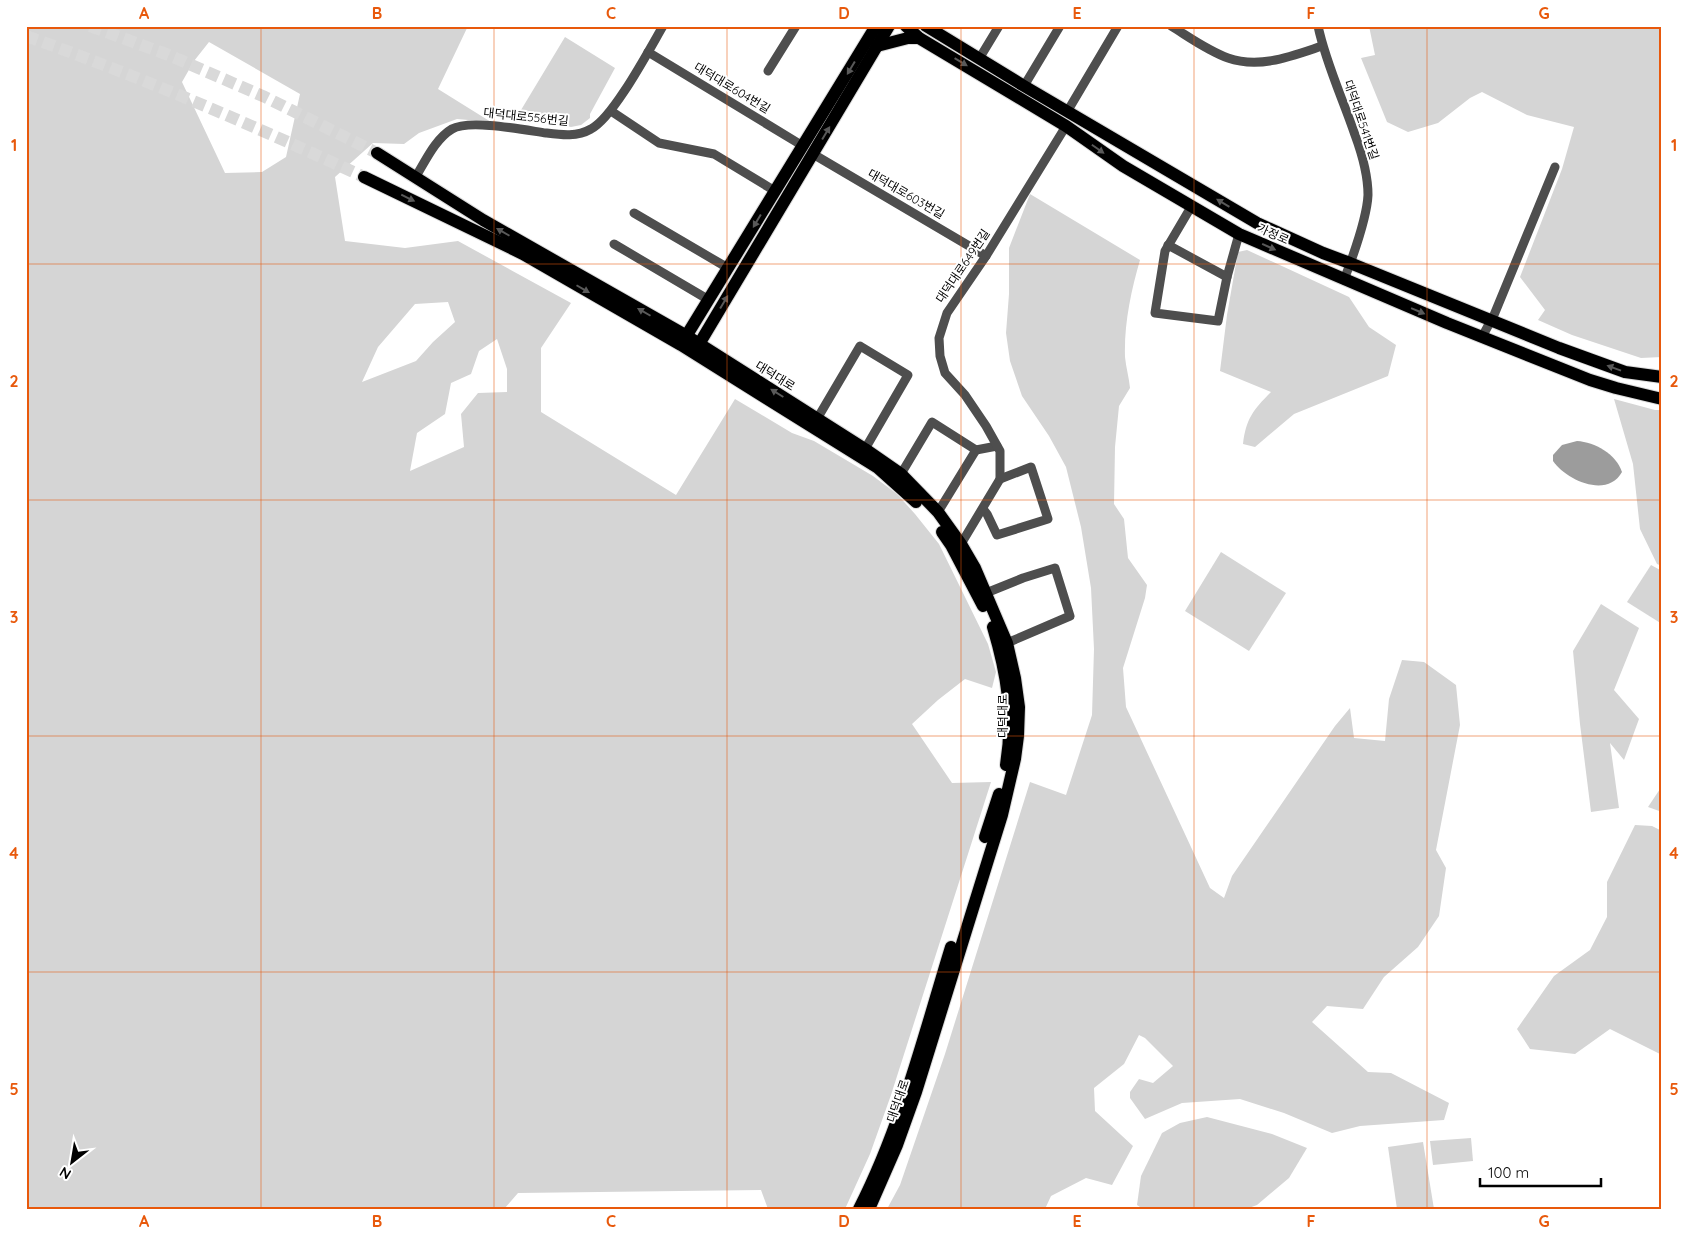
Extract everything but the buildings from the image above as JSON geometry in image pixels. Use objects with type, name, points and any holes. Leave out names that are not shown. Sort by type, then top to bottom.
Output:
[{"type":"main road","points":[[697,349],[876,26]]},
{"type":"main road","points":[[684,341],[775,191],[808,150],[889,26]]},
{"type":"main road","name":"가정로","points":[[906,26],[919,38],[1066,126],[1123,166],[1240,234],[1344,280],[1590,380],[1662,399]]},
{"type":"main road","name":"가정로","points":[[926,26],[1067,112],[1257,223],[1323,253],[1559,348],[1625,372],[1662,377]]},
{"type":"main road","points":[[877,46],[908,38],[919,38]]},
{"type":"main road","points":[[377,153],[483,220],[684,341]]},
{"type":"main road","points":[[364,177],[523,254],[684,341]]},
{"type":"main road","name":"대덕대로","points":[[684,341],[817,418],[902,474],[938,512],[961,544],[975,568],[1007,642],[1016,678],[1019,707],[1018,736],[1012,776],[1002,815],[916,1092],[898,1145],[869,1209]]},
{"type":"main road","name":"대덕대로","points":[[697,349],[878,468],[909,494],[932,519],[951,545],[992,625],[1003,661],[1010,723],[1006,762],[1001,786],[896,1122],[859,1209]]},
{"type":"street","name":"대덕대로556번길","points":[[415,178],[441,139],[452,129],[460,126],[488,126],[570,135],[591,129],[611,111],[663,26]]},
{"type":"street","points":[[768,72],[796,26]]},
{"type":"street","points":[[978,59],[999,26]]},
{"type":"street","points":[[1024,86],[1060,26]]},
{"type":"street","points":[[1067,112],[1118,26]]},
{"type":"street","points":[[1171,26],[1228,58],[1247,61],[1266,61],[1284,58],[1322,46]]},
{"type":"street","name":"대덕대로541번길","points":[[1318,26],[1322,46],[1352,126],[1367,178],[1368,197],[1344,280]]},
{"type":"street","name":"대덕대로604번길","points":[[648,52],[808,150]]},
{"type":"street","points":[[611,111],[659,143],[714,154],[775,191]]},
{"type":"street","name":"대덕대로649번길","points":[[961,544],[1000,479],[1000,451],[986,426],[946,373],[940,356],[939,338],[945,317],[986,256],[1066,126]]},
{"type":"street","name":"대덕대로603번길","points":[[808,150],[986,256]]},
{"type":"street","points":[[1482,337],[1492,320],[1555,167]]},
{"type":"street","points":[[1191,207],[1165,251],[1155,313],[1218,321],[1240,234]]},
{"type":"street","points":[[634,213],[728,268]]},
{"type":"street","points":[[614,244],[709,300]]},
{"type":"street","points":[[1168,245],[1228,277]]},
{"type":"street","points":[[817,418],[860,346],[908,375],[864,449]]},
{"type":"street","points":[[902,474],[932,422],[976,450],[997,446]]},
{"type":"street","points":[[938,512],[976,450]]},
{"type":"street","points":[[983,509],[997,535],[1048,519],[1032,467],[1000,479]]},
{"type":"street","points":[[986,593],[1055,568],[1070,616],[1007,642]]},
{"type":"shaded area","points":[[26,26],[468,26],[438,89],[491,122],[457,119],[419,133],[404,144],[373,143],[335,177],[345,241],[405,248],[458,241],[571,303],[541,348],[541,412],[676,495],[735,399],[792,433],[814,441],[873,476],[897,494],[939,544],[988,644],[996,672],[992,688],[965,679],[912,724],[952,783],[991,782],[891,1095],[870,1154],[845,1209],[768,1209],[761,1190],[518,1193],[504,1209],[26,1209]],"holes":[[[209,42],[300,94],[286,157],[262,172],[225,173],[182,82],[194,61]],[[448,302],[455,322],[416,361],[362,382],[378,347],[415,304]],[[497,339],[507,369],[507,392],[478,393],[461,414],[464,447],[410,471],[417,433],[445,414],[451,383],[471,374],[479,351]]]},
{"type":"shaded area","points":[[1369,26],[1662,26],[1662,357],[1641,358],[1572,335],[1538,320],[1545,310],[1520,277],[1562,169],[1574,127],[1527,115],[1482,92],[1470,98],[1438,123],[1408,132],[1387,122],[1361,58],[1375,55]]},
{"type":"shaded area","points":[[565,37],[615,68],[590,114],[590,118],[581,125],[571,127],[518,115]]},
{"type":"shaded area","points":[[1030,194],[1140,260],[1131,296],[1126,332],[1125,357],[1130,388],[1119,406],[1115,447],[1114,504],[1124,519],[1128,558],[1147,585],[1145,598],[1123,668],[1126,707],[1210,888],[1224,898],[1232,876],[1335,726],[1350,708],[1354,738],[1385,741],[1389,699],[1402,660],[1424,662],[1456,685],[1460,725],[1436,850],[1446,868],[1439,916],[1418,947],[1384,977],[1363,1009],[1327,1006],[1312,1022],[1368,1072],[1391,1073],[1449,1103],[1444,1120],[1360,1126],[1332,1133],[1284,1113],[1240,1099],[1182,1103],[1145,1119],[1130,1098],[1130,1092],[1139,1079],[1153,1083],[1173,1066],[1145,1038],[1139,1035],[1124,1064],[1094,1088],[1095,1111],[1133,1146],[1112,1185],[1086,1178],[1051,1196],[1045,1209],[887,1209],[900,1185],[945,1054],[1030,782],[1066,795],[1092,715],[1094,649],[1091,588],[1081,527],[1066,467],[1049,436],[1022,396],[1010,361],[1006,333],[1009,294],[1009,248]]},
{"type":"shaded area","points":[[1247,250],[1349,297],[1369,327],[1396,345],[1388,376],[1294,414],[1255,447],[1243,444],[1248,421],[1259,404],[1271,392],[1220,371],[1238,252]]},
{"type":"shaded area","points":[[1614,399],[1655,410],[1662,410],[1662,566],[1657,564],[1640,529],[1633,464]]},
{"type":"shaded area","points":[[1577,441],[1591,444],[1604,450],[1615,460],[1622,472],[1615,480],[1607,484],[1597,485],[1587,484],[1567,475],[1553,461],[1553,455],[1562,445]]},
{"type":"shaded area","points":[[1221,552],[1286,593],[1249,651],[1185,611]]},
{"type":"shaded area","points":[[1651,565],[1662,571],[1662,624],[1627,602]]},
{"type":"shaded area","points":[[1601,604],[1639,628],[1614,690],[1639,719],[1624,760],[1610,743],[1619,808],[1591,812],[1573,651]]},
{"type":"shaded area","points":[[1662,786],[1662,812],[1648,807]]},
{"type":"shaded area","points":[[1635,825],[1652,826],[1662,831],[1662,1055],[1610,1029],[1575,1054],[1530,1049],[1517,1029],[1554,976],[1590,950],[1607,917],[1607,882]]},
{"type":"shaded area","points":[[1207,1117],[1272,1134],[1307,1148],[1289,1178],[1257,1205],[1246,1209],[1143,1209],[1137,1205],[1141,1176],[1162,1133],[1180,1123]]},
{"type":"shaded area","points":[[1471,1138],[1473,1161],[1433,1165],[1430,1141]]},
{"type":"shaded area","points":[[1423,1142],[1434,1209],[1397,1209],[1388,1147]]},
{"type":"tunnel","points":[[90,26],[166,54],[265,97],[377,153]]},
{"type":"tunnel","points":[[26,36],[197,102],[364,177]]}]
